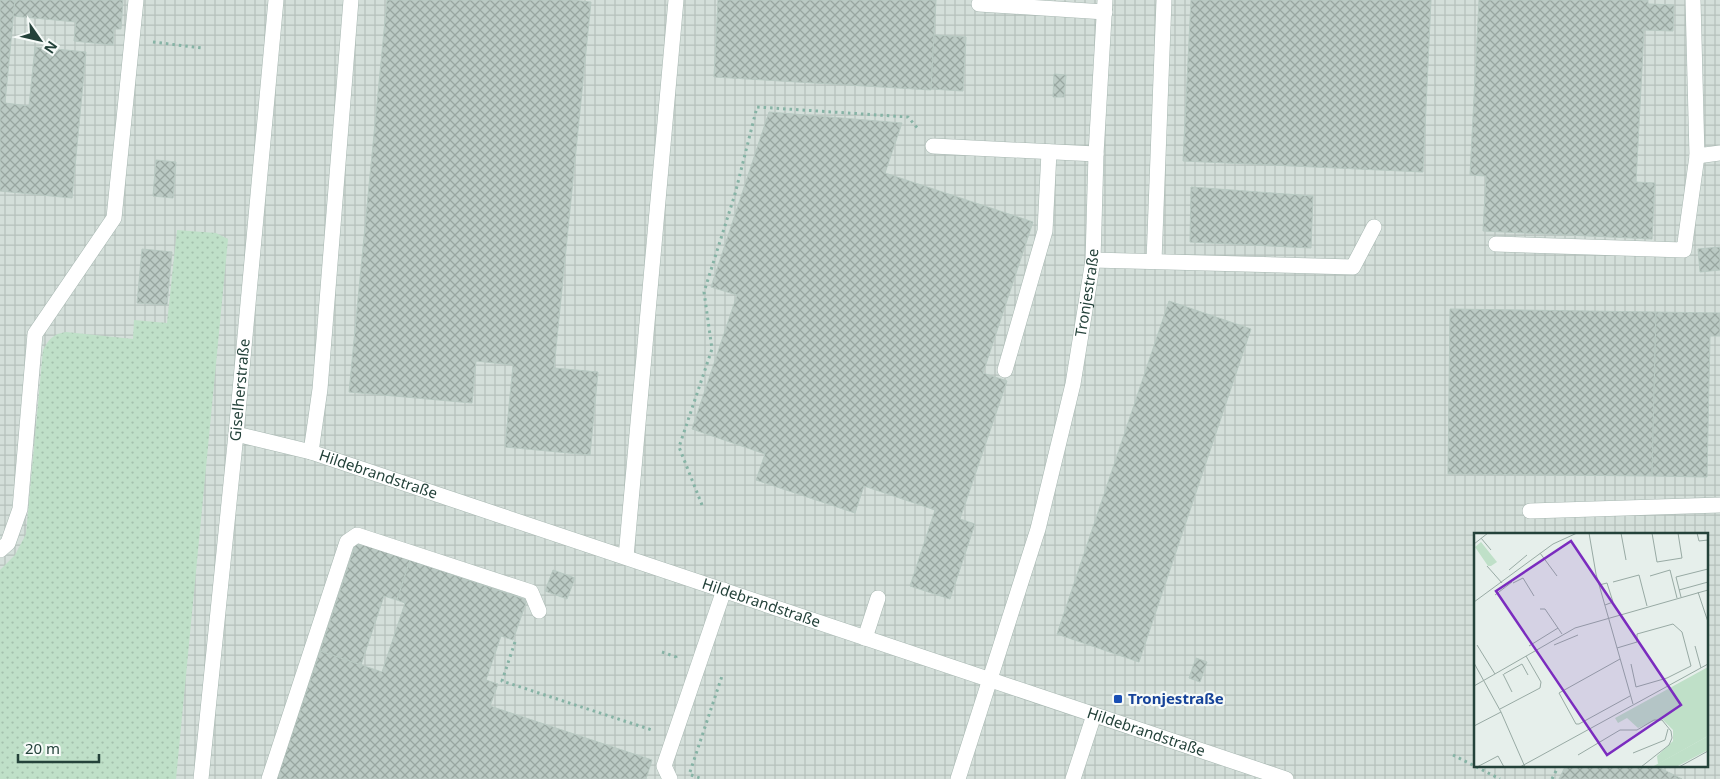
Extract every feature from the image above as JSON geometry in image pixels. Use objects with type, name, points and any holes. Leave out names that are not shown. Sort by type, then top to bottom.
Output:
[{"type":"street","points":[[0,550],[8,543],[20,509],[35,334],[114,218],[136,0]]},
{"type":"street","name":"Giselherstraße","points":[[202,779],[276,0]]},
{"type":"street","points":[[311,452],[320,389],[351,0]]},
{"type":"street","points":[[626,557],[676,0]]},
{"type":"street","points":[[1154,261],[1164,0]]},
{"type":"street","points":[[1496,244],[1684,250],[1697,156],[1693,0]]},
{"type":"street","points":[[979,4],[1105,6]]},
{"type":"street","name":"Tronjestraße","points":[[958,779],[1038,529],[1073,384],[1092,260],[1105,6]]},
{"type":"street","points":[[933,146],[1096,154]]},
{"type":"street","points":[[1005,370],[1045,231],[1049,152]]},
{"type":"street","points":[[1697,156],[1720,153]]},
{"type":"street","points":[[1092,260],[1353,267],[1374,227]]},
{"type":"street","name":"Hildebrandstraße","points":[[236,434],[311,452],[991,680],[1262,775],[1286,779]]},
{"type":"street","points":[[1530,511],[1720,505]]},
{"type":"street","points":[[269,779],[347,542],[357,535],[531,592],[539,611]]},
{"type":"street","points":[[670,779],[664,766],[724,590]]},
{"type":"street","points":[[865,638],[878,598]]},
{"type":"street","points":[[1073,779],[1094,715]]},
{"type":"path","points":[[154,42],[202,48]]},
{"type":"path","points":[[702,504],[679,447],[712,348],[704,292],[735,194],[757,107],[908,117],[933,146]]},
{"type":"path","points":[[515,642],[502,681],[652,730]]},
{"type":"path","points":[[689,775],[722,676]]},
{"type":"path","points":[[1453,755],[1474,766]]},
{"type":"path","points":[[1475,766],[1500,779]]},
{"type":"path","points":[[1552,779],[1558,766]]},
{"type":"shaded area","points":[[0,0],[1720,0],[1720,779],[0,779]]},
{"type":"green space","points":[[177,230],[216,233],[228,239],[176,779],[0,779],[0,570],[15,555],[26,534],[43,350],[52,338],[66,332],[133,339],[134,320],[167,323]]},
{"type":"building","points":[[0,0],[15,0],[5,103],[29,106],[35,47],[86,52],[72,198],[0,191]]},
{"type":"building","points":[[15,0],[123,0],[121,29],[114,29],[113,45],[74,41],[76,22],[13,16]]},
{"type":"building","points":[[387,0],[572,0],[591,2],[554,368],[598,372],[590,455],[505,447],[513,365],[476,361],[472,403],[349,392]]},
{"type":"building","points":[[718,0],[936,0],[931,90],[714,77]]},
{"type":"building","points":[[1191,0],[1431,0],[1423,172],[1183,161]]},
{"type":"building","points":[[1479,0],[1648,0],[1648,4],[1674,5],[1673,31],[1644,30],[1636,182],[1655,183],[1652,239],[1483,231],[1486,176],[1470,175]]},
{"type":"building","points":[[934,35],[966,37],[963,91],[931,89]]},
{"type":"building","points":[[1054,74],[1066,75],[1064,97],[1053,97]]},
{"type":"building","points":[[769,112],[902,123],[885,173],[1033,222],[983,373],[1007,381],[960,519],[975,524],[950,599],[910,586],[935,510],[864,486],[855,513],[756,480],[765,454],[692,429],[737,295],[711,287]]},
{"type":"building","points":[[156,160],[176,162],[173,198],[153,196]]},
{"type":"building","points":[[1191,187],[1313,196],[1311,248],[1190,242]]},
{"type":"building","points":[[1720,247],[1720,270],[1700,272],[1698,249]]},
{"type":"building","points":[[142,249],[172,252],[167,305],[137,303]]},
{"type":"building","points":[[1169,301],[1251,329],[1139,662],[1057,634]]},
{"type":"building","points":[[1450,309],[1656,312],[1652,476],[1448,474]]},
{"type":"building","points":[[1656,312],[1720,313],[1720,336],[1710,336],[1707,477],[1652,476]]},
{"type":"building","points":[[356,542],[410,560],[397,600],[384,596],[361,665],[320,651]]},
{"type":"building","points":[[410,560],[527,600],[513,640],[501,636],[486,680],[498,684],[490,706],[652,760],[646,779],[277,779],[320,651],[382,672],[405,603],[397,600]]},
{"type":"building","points":[[553,570],[575,578],[567,599],[545,591]]},
{"type":"building","points":[[1196,658],[1207,662],[1200,682],[1189,678]]},
{"type":"building","points":[[1566,766],[1656,766],[1682,779],[1559,779]]},
{"type":"place","name":"Tronjestraße","points":[[1118,699]]}]
